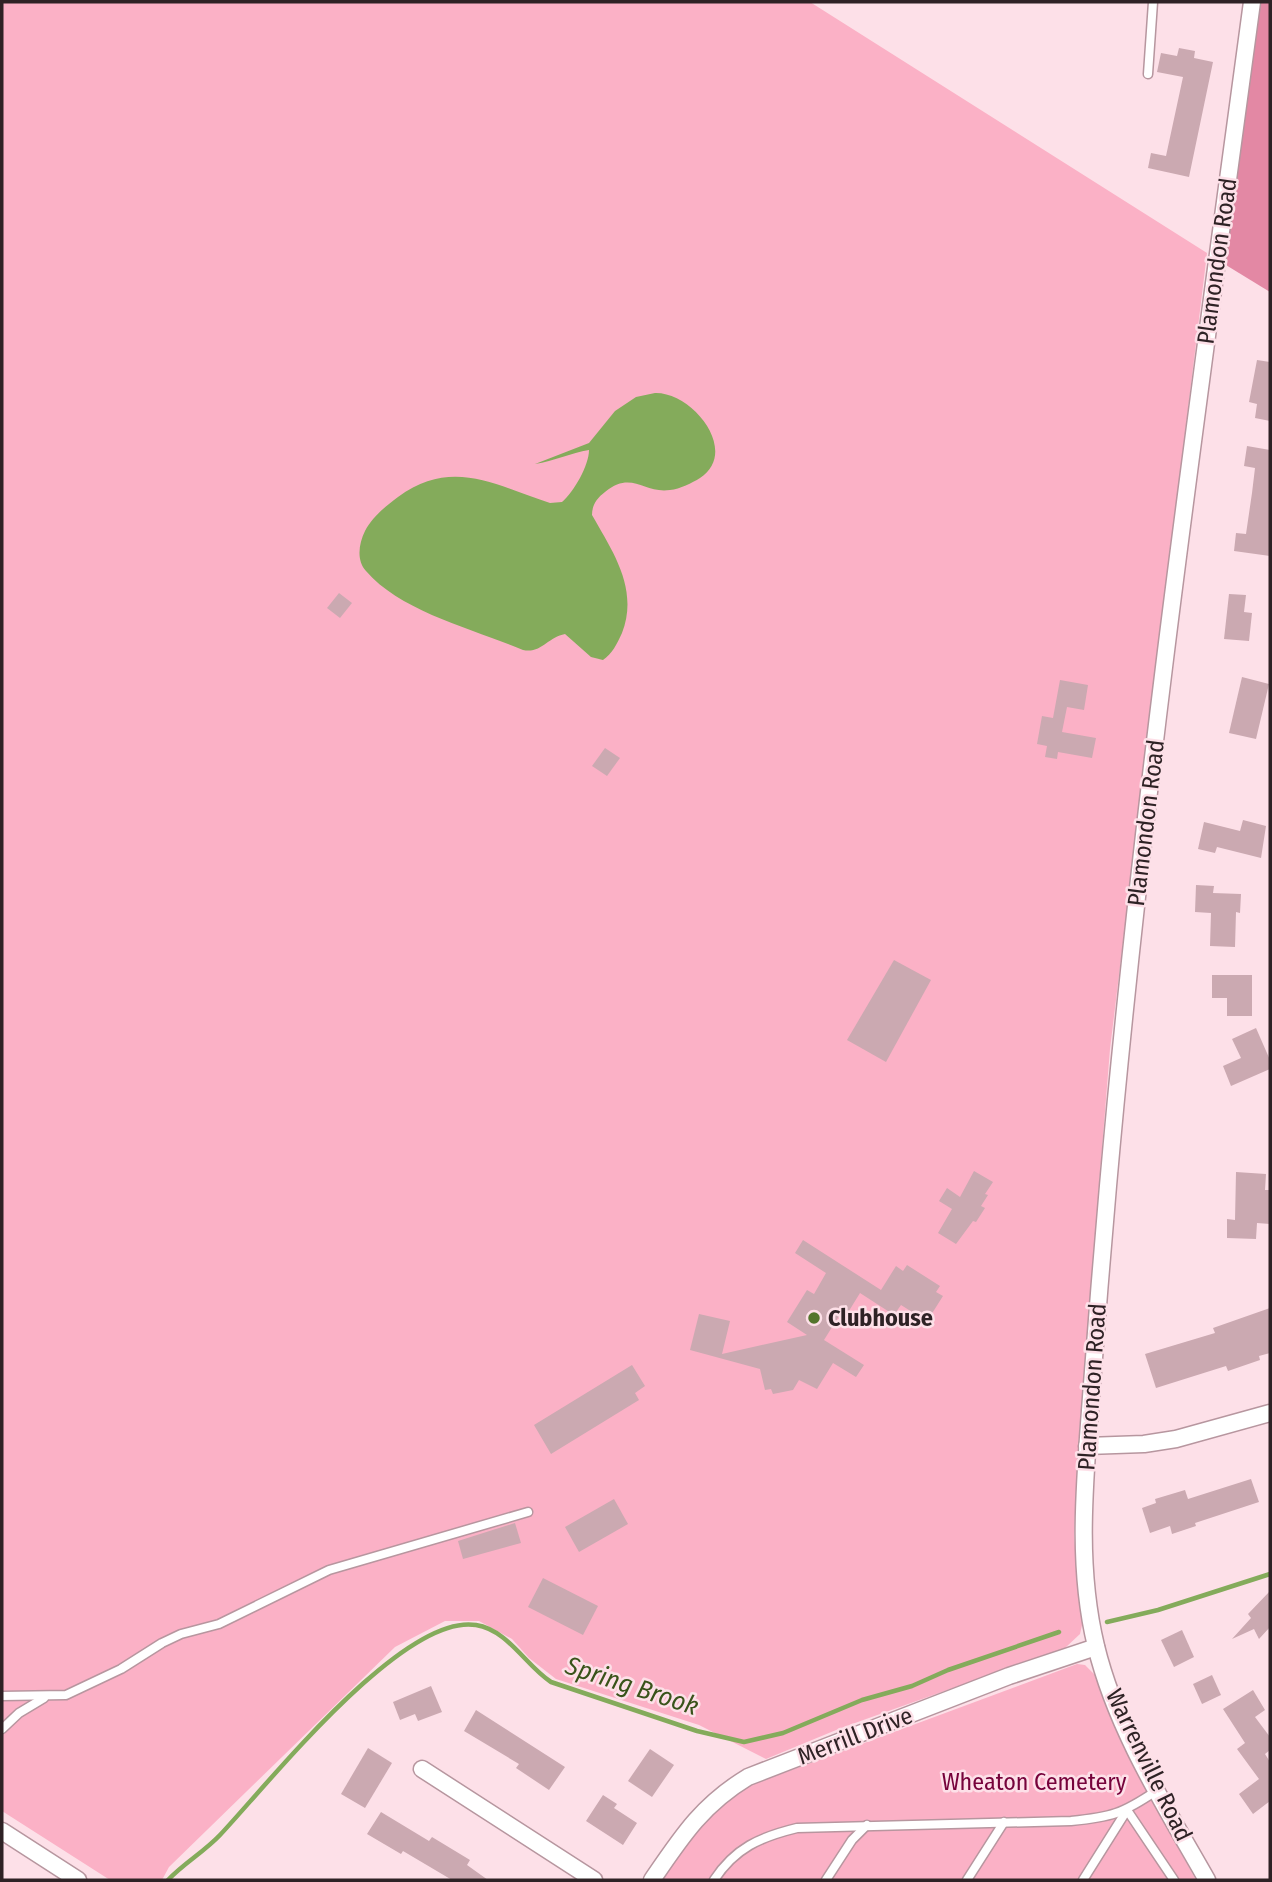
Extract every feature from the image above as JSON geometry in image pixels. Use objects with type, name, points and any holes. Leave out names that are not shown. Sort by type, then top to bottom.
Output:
[{"type":"street","name":"Plamondon Road","points":[[1096,1647],[1084,1571],[1083,1520],[1112,1140],[1175,573],[1252,2]]},
{"type":"street","points":[[1087,1446],[1144,1444],[1175,1439],[1270,1413]]},
{"type":"street","name":"Warrenville Road","points":[[1096,1647],[1121,1716],[1156,1791],[1207,1880]]},
{"type":"street","name":"Merrill Drive","points":[[652,1880],[700,1813],[722,1793],[748,1777],[1009,1676],[1096,1647]]},
{"type":"street","points":[[422,1769],[594,1880]]},
{"type":"street","points":[[2,1831],[78,1880]]},
{"type":"lane","points":[[1148,74],[1153,2]]},
{"type":"lane","points":[[2,1696],[44,1698],[66,1695],[121,1669],[162,1643],[181,1634],[219,1624],[329,1570],[528,1512]]},
{"type":"lane","points":[[2,1729],[19,1713],[44,1698]]},
{"type":"lane","points":[[714,1880],[730,1858],[762,1837],[797,1828],[1071,1821],[1109,1817],[1127,1811],[1156,1791]]},
{"type":"lane","points":[[1083,1880],[1127,1811]]},
{"type":"lane","points":[[1127,1811],[1174,1880]]},
{"type":"lane","points":[[967,1880],[1004,1822]]},
{"type":"lane","points":[[827,1880],[852,1840],[867,1825]]},
{"type":"green space","points":[[2,2],[810,2],[1207,253],[1110,1049],[1078,1448],[1074,1536],[1083,1621],[1080,1634],[1065,1648],[841,1728],[766,1759],[699,1725],[556,1679],[529,1658],[512,1639],[479,1621],[445,1621],[395,1647],[169,1867],[162,1880],[110,1880],[2,1811]]},
{"type":"green space","name":"Wheaton Cemetery","points":[[1077,1664],[1085,1665],[1098,1678],[1130,1760],[1196,1880],[661,1880],[710,1814],[751,1785]]},
{"type":"shaded area","points":[[1256,2],[1270,2],[1270,292],[1221,262]]},
{"type":"shaded area","points":[[655,393],[669,395],[684,402],[696,413],[707,425],[715,454],[711,467],[700,478],[686,486],[661,490],[623,483],[605,492],[596,502],[592,515],[621,571],[627,601],[622,633],[612,652],[603,660],[591,657],[565,634],[529,651],[461,627],[398,598],[363,567],[360,546],[371,521],[398,497],[418,485],[437,479],[474,479],[550,503],[562,502],[580,478],[589,450],[535,464],[589,443],[615,411],[636,397]]},
{"type":"building","points":[[1179,48],[1195,51],[1194,58],[1213,62],[1189,177],[1148,168],[1151,153],[1166,156],[1183,77],[1157,72],[1161,53],[1177,56]]},
{"type":"building","points":[[1257,360],[1270,362],[1270,421],[1255,418],[1257,404],[1249,402]]},
{"type":"building","points":[[1247,446],[1270,450],[1270,556],[1234,551],[1236,533],[1246,534],[1252,493],[1255,468],[1244,466]]},
{"type":"building","points":[[339,593],[352,603],[340,618],[327,608]]},
{"type":"building","points":[[1229,594],[1246,595],[1244,612],[1252,613],[1249,641],[1224,639]]},
{"type":"building","points":[[1242,677],[1269,684],[1256,739],[1229,733]]},
{"type":"building","points":[[1060,680],[1088,685],[1084,710],[1067,707],[1062,732],[1096,738],[1092,758],[1058,752],[1057,759],[1045,757],[1047,746],[1037,744],[1042,716],[1053,718]]},
{"type":"building","points":[[605,748],[620,758],[607,776],[592,766]]},
{"type":"building","points":[[1243,820],[1266,826],[1261,858],[1217,847],[1215,853],[1198,849],[1204,822],[1240,831]]},
{"type":"building","points":[[1196,885],[1214,886],[1213,893],[1241,894],[1240,913],[1236,912],[1235,947],[1210,946],[1211,913],[1195,912]]},
{"type":"building","points":[[894,960],[931,980],[886,1062],[847,1040]]},
{"type":"building","points":[[1212,975],[1252,975],[1252,1016],[1227,1016],[1227,998],[1212,998]]},
{"type":"building","points":[[1256,1028],[1270,1060],[1270,1069],[1231,1086],[1223,1066],[1241,1058],[1232,1039]]},
{"type":"building","points":[[974,1171],[993,1182],[981,1206],[985,1208],[956,1244],[938,1233],[952,1209],[939,1201],[947,1188],[960,1197]]},
{"type":"building","points":[[1236,1172],[1266,1174],[1265,1190],[1270,1190],[1270,1224],[1257,1223],[1256,1239],[1227,1238],[1227,1219],[1235,1220]]},
{"type":"building","name":"Clubhouse","points":[[803,1240],[881,1290],[896,1266],[903,1271],[907,1265],[940,1286],[936,1292],[943,1296],[931,1315],[924,1311],[920,1317],[901,1305],[894,1315],[860,1293],[844,1319],[839,1316],[824,1340],[864,1365],[856,1377],[833,1363],[817,1389],[799,1380],[793,1390],[773,1394],[771,1389],[765,1390],[760,1369],[690,1350],[699,1314],[730,1321],[722,1354],[807,1335],[787,1322],[807,1290],[814,1294],[826,1273],[795,1253]]},
{"type":"building","points":[[1270,1308],[1270,1353],[1259,1356],[1260,1360],[1228,1371],[1226,1366],[1156,1388],[1145,1354],[1215,1333],[1213,1328]]},
{"type":"building","points":[[632,1365],[645,1386],[635,1393],[639,1400],[551,1454],[534,1425]]},
{"type":"building","points":[[1251,1479],[1259,1502],[1195,1523],[1196,1526],[1172,1534],[1170,1526],[1150,1533],[1142,1508],[1156,1503],[1155,1499],[1185,1490],[1188,1499]]},
{"type":"building","points":[[614,1499],[628,1524],[579,1552],[565,1527]]},
{"type":"building","points":[[515,1523],[521,1543],[463,1559],[458,1541]]},
{"type":"building","points":[[543,1578],[598,1606],[583,1635],[528,1607]]},
{"type":"building","points":[[1270,1591],[1270,1627],[1259,1639],[1254,1629],[1232,1639],[1251,1618],[1248,1614]]},
{"type":"building","points":[[1182,1630],[1194,1657],[1174,1667],[1161,1640]]},
{"type":"building","points":[[1212,1675],[1221,1695],[1202,1704],[1193,1684]]},
{"type":"building","points":[[431,1686],[442,1712],[418,1721],[415,1714],[400,1720],[393,1702]]},
{"type":"building","points":[[1253,1690],[1265,1710],[1255,1717],[1270,1737],[1270,1750],[1265,1754],[1270,1762],[1270,1801],[1253,1814],[1239,1794],[1259,1779],[1237,1749],[1245,1743],[1223,1709]]},
{"type":"building","points":[[476,1710],[565,1767],[549,1790],[516,1768],[519,1764],[464,1731]]},
{"type":"building","points":[[368,1748],[392,1763],[365,1808],[341,1794]]},
{"type":"building","points":[[650,1749],[674,1765],[652,1797],[628,1781]]},
{"type":"building","points":[[603,1795],[617,1804],[614,1808],[637,1823],[623,1845],[586,1821]]},
{"type":"building","points":[[381,1812],[429,1841],[432,1837],[470,1860],[467,1865],[488,1880],[452,1880],[403,1851],[401,1854],[367,1834]]},
{"type":"waterway","name":"Spring Brook","points":[[1107,1622],[1158,1610],[1270,1574]]},
{"type":"waterway","name":"Spring Brook","points":[[168,1880],[220,1835],[303,1743],[376,1672],[412,1645],[446,1628],[476,1625],[487,1628],[507,1641],[551,1682],[697,1731],[744,1742],[783,1733],[862,1700],[912,1686],[948,1670],[1059,1632]]},
{"type":"place","name":"Clubhouse","points":[[814,1318]]}]
